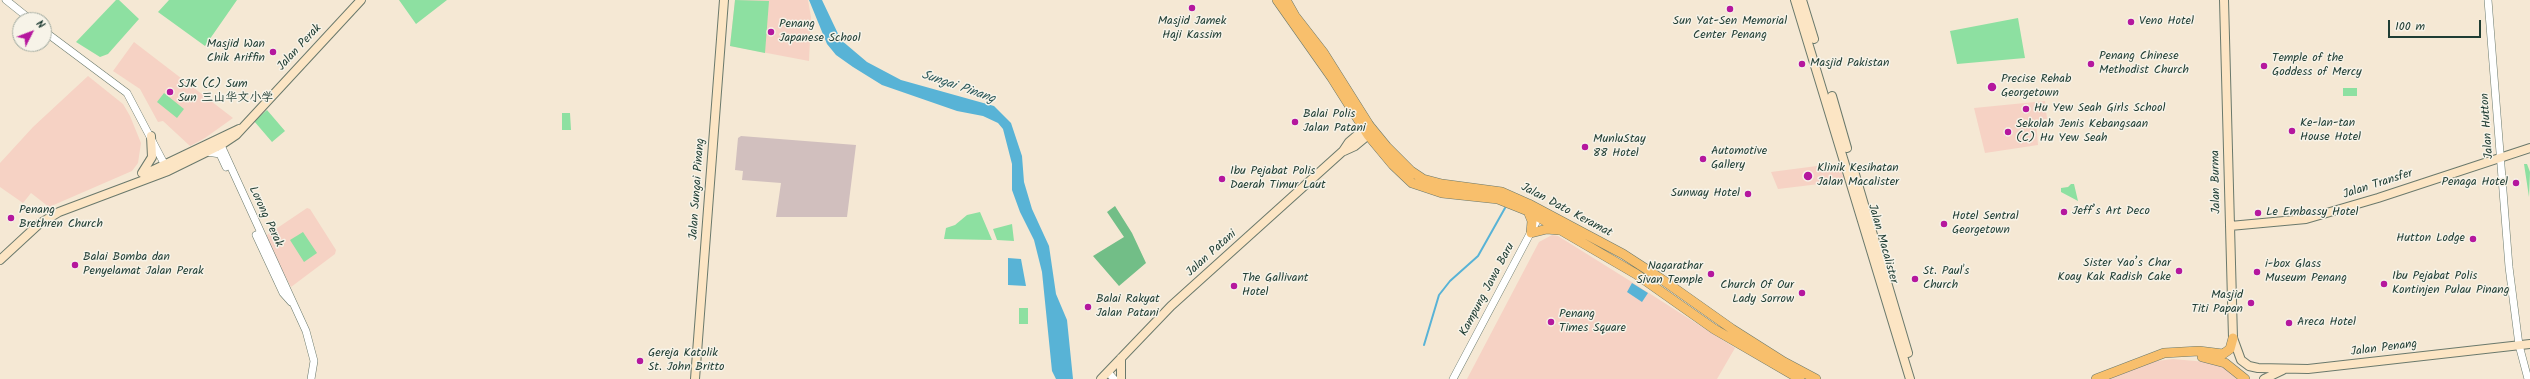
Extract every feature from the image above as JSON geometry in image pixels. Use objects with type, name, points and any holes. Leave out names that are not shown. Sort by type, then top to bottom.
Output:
[{"type":"main road","name":"Jalan Perak","points":[[0,260],[49,218],[145,178],[151,171],[166,168],[207,152],[233,130],[239,129],[362,0]]},
{"type":"main road","name":"Jalan Sungai Pinang","points":[[695,379],[724,0]]},
{"type":"main road","name":"Jalan Dato Keramat","points":[[1277,0],[1393,165],[1412,183],[1442,193],[1498,199],[1528,211],[1541,214],[1563,230],[1653,285],[1714,329],[1800,379]]},
{"type":"main road","name":"Jalan Dato Keramat","points":[[1286,0],[1295,16],[1327,57],[1369,130],[1401,162],[1424,179],[1461,188],[1502,192],[1541,214],[1622,254],[1660,278],[1723,323],[1784,362],[1816,379]]},
{"type":"main road","name":"Jalan Macalister","points":[[1795,0],[1910,379]]},
{"type":"main road","name":"Jalan Macalister","points":[[1802,0],[1916,379]]},
{"type":"main road","name":"Jalan Burma","points":[[2224,0],[2233,338],[2238,356],[2243,362]]},
{"type":"main road","name":"Jalan Patani","points":[[1101,379],[1171,306],[1343,152],[1354,146],[1369,130]]},
{"type":"main road","points":[[134,183],[151,162],[151,136]]},
{"type":"main road","name":"Jalan Perak","points":[[166,168],[220,142]]},
{"type":"main road","name":"Jalan Transfer","points":[[2230,226],[2306,219],[2378,198],[2530,148]]},
{"type":"main road","points":[[1528,211],[1532,221],[1531,233],[1547,229],[1563,230]]},
{"type":"main road","points":[[2096,379],[2164,353],[2225,353],[2230,349],[2233,338]]},
{"type":"main road","name":"Jalan Penang","points":[[2243,362],[2253,368],[2324,368],[2530,344]]},
{"type":"main road","points":[[2194,353],[2199,356],[2225,363],[2245,379]]},
{"type":"main road","points":[[1121,379],[1122,358]]},
{"type":"main road","points":[[2264,379],[2283,369]]},
{"type":"street","points":[[6,0],[21,12]]},
{"type":"street","name":"Jalan Hutton","points":[[2488,0],[2509,267],[2518,345],[2528,379]]},
{"type":"street","points":[[52,36],[127,93],[151,136],[166,168]]},
{"type":"street","name":"Lorong Perak","points":[[220,142],[260,235],[289,290],[292,303],[306,331],[314,354],[311,379]]},
{"type":"street","name":"Lorong Perak","points":[[207,152],[215,152],[222,157],[283,293],[292,303]]},
{"type":"street","name":"Kampung Jawa Baru","points":[[1453,379],[1541,214]]},
{"type":"street","points":[[1108,372],[1114,379]]},
{"type":"shaded area","name":"Penang Japanese School","points":[[735,0],[808,0],[811,17],[809,61],[730,46]]},
{"type":"shaded area","name":"SJK (C) Sum Sun 三山华文小学","points":[[134,42],[233,118],[205,138],[190,146],[163,121],[158,122],[140,89],[113,71]]},
{"type":"shaded area","points":[[88,76],[123,104],[130,116],[141,143],[138,163],[132,171],[49,207],[31,193],[23,203],[0,187],[0,163],[33,127]]},
{"type":"shaded area","name":"Sekolah Jenis Kebangsaan (C) Hu Yew Seah","points":[[2045,101],[2047,119],[2036,120],[2038,145],[1985,153],[1974,108]]},
{"type":"shaded area","points":[[741,136],[856,145],[847,217],[776,217],[781,183],[742,180],[743,171],[735,170],[738,138]]},
{"type":"shaded area","name":"Klinik Kesihatan Jalan Macalister","points":[[1840,163],[1844,181],[1778,189],[1771,172]]},
{"type":"shaded area","points":[[307,208],[310,209],[336,250],[335,254],[291,287],[264,237]]},
{"type":"shaded area","points":[[1552,235],[1558,236],[1735,348],[1717,379],[1467,379],[1539,242]]},
{"type":"shaded area","points":[[2173,359],[2217,363],[2230,371],[2237,379],[2109,379],[2149,362]]},
{"type":"green space","points":[[116,0],[119,0],[139,19],[108,54],[100,57],[76,42]]},
{"type":"green space","points":[[169,0],[237,0],[205,46],[158,12]]},
{"type":"green space","points":[[399,0],[447,0],[416,24]]},
{"type":"green space","points":[[735,0],[769,1],[765,53],[730,46]]},
{"type":"green space","points":[[2018,18],[2025,58],[1957,64],[1950,31]]},
{"type":"green space","points":[[2343,88],[2357,88],[2357,96],[2343,96]]},
{"type":"green space","points":[[164,93],[184,109],[177,118],[157,102]]},
{"type":"green space","points":[[267,110],[285,131],[272,142],[254,121]]},
{"type":"green space","points":[[562,113],[570,113],[571,130],[562,130]]},
{"type":"green space","points":[[2524,164],[2527,164],[2530,172],[2529,197]]},
{"type":"green space","points":[[2071,184],[2074,184],[2078,201],[2061,192],[2061,188],[2068,187]]},
{"type":"green space","points":[[1115,206],[1132,233],[1146,263],[1119,286],[1093,256],[1124,237],[1107,212]]},
{"type":"green space","points":[[980,212],[992,240],[944,239],[946,228],[955,225],[967,215]]},
{"type":"green space","points":[[1012,224],[1014,241],[997,240],[993,229]]},
{"type":"green space","points":[[303,232],[317,253],[304,262],[290,240]]},
{"type":"green space","points":[[1019,308],[1028,308],[1028,324],[1019,324]]},
{"type":"water","points":[[809,0],[822,0],[841,40],[867,62],[901,80],[994,106],[1011,123],[1022,156],[1024,182],[1032,209],[1049,246],[1056,294],[1067,320],[1073,379],[1056,379],[1052,371],[1042,272],[1034,240],[1020,212],[1012,190],[1012,164],[1003,129],[998,123],[983,116],[957,111],[882,85],[853,67],[836,55],[827,44]]},
{"type":"water","points":[[1008,258],[1021,259],[1026,286],[1008,285]]},
{"type":"water","points":[[1632,283],[1648,293],[1642,302],[1627,292]]},
{"type":"waterway","points":[[1424,345],[1439,295],[1450,281],[1478,256],[1505,208]]},
{"type":"place","name":"Masjid Jamek Haji Kassim","points":[[1192,8]]},
{"type":"place","name":"Sun Yat-Sen Memorial Center Penang","points":[[1730,9]]},
{"type":"place","name":"Veno Hotel","points":[[2131,22]]},
{"type":"place","name":"Penang Japanese School","points":[[771,32]]},
{"type":"place","name":"Masjid Wan Chik Ariffin","points":[[273,52]]},
{"type":"place","name":"Masjid Pakistan","points":[[1802,64]]},
{"type":"place","name":"Penang Chinese Methodist Church","points":[[2091,64]]},
{"type":"place","name":"Temple of the Goddess of Mercy","points":[[2264,66]]},
{"type":"place","name":"Precise Rehab Georgetown","points":[[1992,87]]},
{"type":"place","name":"SJK (C) Sum Sun 三山华文小学","points":[[170,92]]},
{"type":"place","name":"Hu Yew Seah Girls School","points":[[2026,109]]},
{"type":"place","name":"Balai Polis Jalan Patani","points":[[1295,122]]},
{"type":"place","name":"Ke-lan-tan House Hotel","points":[[2292,131]]},
{"type":"place","name":"Sekolah Jenis Kebangsaan (C) Hu Yew Seah","points":[[2008,132]]},
{"type":"place","name":"MunluStay 88 Hotel","points":[[1585,147]]},
{"type":"place","name":"Automotive Gallery","points":[[1703,159]]},
{"type":"place","name":"Klinik Kesihatan Jalan Macalister","points":[[1808,176]]},
{"type":"place","name":"Ibu Pejabat Polis Daerah Timur Laut","points":[[1222,179]]},
{"type":"place","name":"Penaga Hotel","points":[[2516,183]]},
{"type":"place","name":"Sunway Hotel","points":[[1748,194]]},
{"type":"place","name":"Jeff’s Art Deco","points":[[2064,212]]},
{"type":"place","name":"Le Embassy Hotel","points":[[2258,213]]},
{"type":"place","name":"Penang Brethren Church","points":[[11,218]]},
{"type":"place","name":"Hotel Sentral Georgetown","points":[[1944,224]]},
{"type":"place","name":"Hutton Lodge","points":[[2473,239]]},
{"type":"place","name":"Balai Bomba dan Penyelamat Jalan Perak","points":[[75,265]]},
{"type":"place","name":"Sister Yao’s Char Koay Kak Radish Cake","points":[[2179,271]]},
{"type":"place","name":"i-box Glass Museum Penang","points":[[2257,272]]},
{"type":"place","name":"Nagarathar Sivan Temple","points":[[1711,274]]},
{"type":"place","name":"St. Paul's Church","points":[[1915,279]]},
{"type":"place","name":"Ibu Pejabat Polis Kontinjen Pulau Pinang","points":[[2384,284]]},
{"type":"place","name":"The Gallivant Hotel","points":[[1234,286]]},
{"type":"place","name":"Church Of Our Lady Sorrow","points":[[1802,293]]},
{"type":"place","name":"Masjid Titi Papan","points":[[2251,303]]},
{"type":"place","name":"Balai Rakyat Jalan Patani","points":[[1088,307]]},
{"type":"place","name":"Penang Times Square","points":[[1551,322]]},
{"type":"place","name":"Areca Hotel","points":[[2289,323]]},
{"type":"place","name":"Gereja Katolik St. John Britto","points":[[640,361]]},
{"type":"water label","name":"Sungai Pinang","points":[[958,88]]}]
